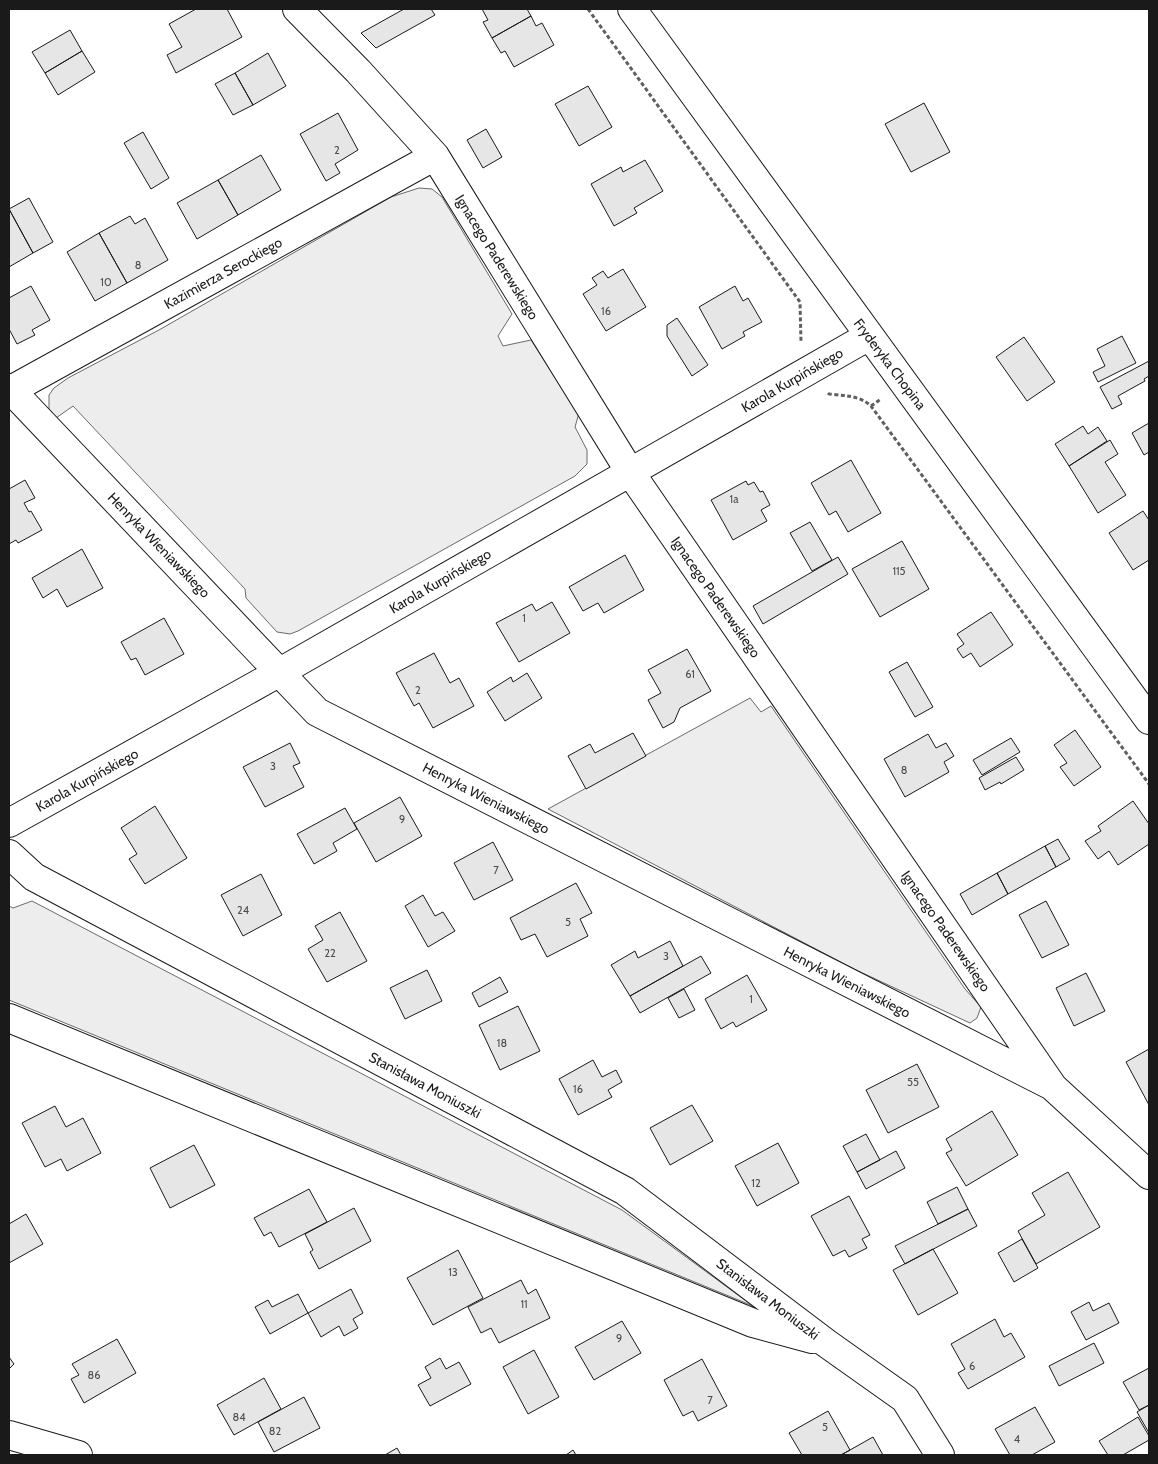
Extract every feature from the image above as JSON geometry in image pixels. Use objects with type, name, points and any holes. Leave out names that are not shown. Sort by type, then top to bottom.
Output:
[{"type":"street","name":"Ignacego Paderewskiego","points":[[297,9],[358,71],[435,156],[630,472],[1053,1087],[1149,1175]]},
{"type":"street","name":"Fryderyka Chopina","points":[[632,9],[1149,720]]},
{"type":"street","name":"Kazimierza Serockiego","points":[[10,389],[435,156]]},
{"type":"street","name":"Karola Kurpińskiego","points":[[9,823],[280,672],[869,336]]},
{"type":"street","name":"Henryka Wieniawskiego","points":[[10,389],[317,712],[1053,1087]]},
{"type":"street","name":"Stanisława Moniuszki","points":[[9,854],[34,877],[625,1191],[826,1343],[906,1399],[940,1455]]},
{"type":"street","name":"Stanisława Moniuszki","points":[[9,1018],[753,1324],[826,1343]]},
{"type":"street","points":[[9,1435],[78,1455]]},
{"type":"path","points":[[588,9],[800,302],[802,352],[829,394],[858,397],[864,399],[872,406],[1149,784]]},
{"type":"shaded area","points":[[419,188],[432,189],[442,197],[512,314],[498,336],[503,346],[531,340],[579,413],[575,427],[587,450],[587,464],[575,476],[298,631],[290,634],[277,632],[246,598],[245,589],[73,406],[56,418],[49,409],[49,395],[54,388],[68,378],[159,330],[391,197]]},
{"type":"shaded area","points":[[750,698],[761,712],[771,706],[965,989],[981,1007],[977,1018],[970,1023],[856,970],[548,809]]},
{"type":"shaded area","points":[[32,901],[622,1210],[753,1306],[9,1000],[9,906],[13,908]]},
{"type":"building","points":[[196,9],[227,9],[242,37],[176,73],[167,55],[182,47],[169,24]]},
{"type":"building","points":[[404,9],[431,9],[435,15],[376,48],[361,33]]},
{"type":"building","points":[[482,9],[527,9],[531,16],[492,38],[483,22],[488,20]]},
{"type":"building","points":[[531,16],[536,26],[542,23],[554,45],[514,67],[505,51],[501,53],[492,38]]},
{"type":"building","points":[[70,30],[82,51],[45,73],[32,52]]},
{"type":"building","points":[[82,51],[95,72],[58,95],[45,73]]},
{"type":"building","points":[[268,53],[286,86],[253,105],[235,73]]},
{"type":"building","points":[[235,73],[253,105],[233,115],[215,84]]},
{"type":"building","points":[[588,86],[612,127],[579,146],[555,104]]},
{"type":"building","points":[[924,103],[950,152],[911,172],[885,124]]},
{"type":"building","points":[[338,113],[358,150],[335,164],[340,173],[326,181],[300,134]]},
{"type":"building","points":[[486,129],[502,157],[483,168],[467,140]]},
{"type":"building","points":[[143,132],[169,178],[151,189],[124,143]]},
{"type":"building","points":[[261,155],[281,190],[238,215],[218,180]]},
{"type":"building","points":[[645,160],[663,191],[634,208],[637,213],[614,226],[591,184],[621,167],[623,172]]},
{"type":"building","points":[[218,180],[238,215],[197,239],[177,203]]},
{"type":"building","points":[[29,198],[53,242],[33,253],[9,209]]},
{"type":"building","points":[[9,209],[33,253],[9,267]]},
{"type":"building","points":[[130,216],[135,224],[145,218],[168,260],[127,283],[99,233]]},
{"type":"building","points":[[99,233],[127,283],[95,301],[67,252]]},
{"type":"building","points":[[623,269],[646,307],[606,331],[583,294],[597,285],[592,278],[603,271],[608,278]]},
{"type":"building","points":[[31,286],[50,320],[32,330],[35,335],[17,344],[9,329],[9,298]]},
{"type":"building","points":[[735,286],[743,301],[748,298],[762,322],[743,332],[745,336],[722,349],[699,307]]},
{"type":"building","points":[[677,318],[708,365],[692,376],[667,336],[667,325]]},
{"type":"building","points":[[1122,336],[1136,363],[1098,382],[1093,372],[1105,366],[1097,349]]},
{"type":"building","points":[[1024,337],[1055,382],[1027,401],[996,357]]},
{"type":"building","points":[[1149,361],[1149,376],[1144,379],[1145,381],[1118,396],[1122,404],[1112,409],[1100,387]]},
{"type":"building","points":[[1149,423],[1149,452],[1144,455],[1132,433]]},
{"type":"building","points":[[1083,426],[1088,434],[1098,427],[1107,441],[1069,466],[1055,444]]},
{"type":"building","points":[[1110,440],[1118,454],[1105,462],[1126,495],[1098,513],[1069,466]]},
{"type":"building","points":[[851,460],[881,513],[848,532],[836,511],[829,515],[811,483]]},
{"type":"building","points":[[25,480],[35,498],[24,503],[42,530],[18,543],[16,540],[9,544],[9,489]]},
{"type":"building","points":[[746,481],[748,485],[754,482],[760,492],[763,491],[770,505],[761,510],[767,521],[733,540],[711,500]]},
{"type":"building","points":[[1143,511],[1149,520],[1149,560],[1133,570],[1109,533]]},
{"type":"building","points":[[810,522],[832,560],[812,571],[790,533]]},
{"type":"building","points":[[902,541],[929,589],[880,617],[852,569]]},
{"type":"building","points":[[82,549],[103,588],[67,607],[57,589],[43,598],[32,578]]},
{"type":"building","points":[[625,555],[644,590],[604,613],[598,603],[583,611],[569,587]]},
{"type":"building","points":[[838,557],[848,574],[763,624],[753,606]]},
{"type":"building","points":[[552,602],[570,633],[519,662],[496,623],[532,604],[536,611]]},
{"type":"building","points":[[991,612],[1013,645],[980,667],[971,653],[963,658],[957,649],[964,644],[957,634]]},
{"type":"building","points":[[164,618],[184,654],[145,675],[136,658],[131,660],[121,642]]},
{"type":"building","points":[[687,649],[711,691],[680,708],[674,722],[663,728],[648,700],[661,693],[648,670]]},
{"type":"building","points":[[434,653],[450,683],[459,678],[474,706],[433,728],[419,703],[414,706],[396,673]]},
{"type":"building","points":[[907,662],[933,707],[915,717],[889,672]]},
{"type":"building","points":[[527,673],[542,698],[505,721],[487,692],[511,677],[513,682]]},
{"type":"building","points":[[1075,730],[1101,767],[1074,786],[1060,767],[1067,763],[1054,745]]},
{"type":"building","points":[[633,733],[646,756],[586,789],[568,756],[590,744],[595,753]]},
{"type":"building","points":[[928,734],[936,748],[946,743],[954,756],[944,762],[949,772],[905,797],[884,759]]},
{"type":"building","points":[[1011,738],[1020,752],[982,775],[973,760]]},
{"type":"building","points":[[290,743],[300,763],[293,766],[304,787],[265,807],[243,767]]},
{"type":"building","points":[[1016,757],[1024,770],[1001,784],[1000,782],[985,790],[979,778]]},
{"type":"building","points":[[400,797],[422,836],[376,862],[354,823]]},
{"type":"building","points":[[1133,801],[1149,824],[1149,844],[1118,865],[1109,851],[1098,859],[1085,841],[1101,831],[1098,826]]},
{"type":"building","points":[[155,806],[187,858],[145,884],[129,859],[137,854],[121,828]]},
{"type":"building","points":[[345,808],[357,829],[333,843],[337,851],[314,864],[297,834]]},
{"type":"building","points":[[1058,839],[1070,859],[1056,867],[1045,846]]},
{"type":"building","points":[[493,842],[513,880],[474,900],[454,863]]},
{"type":"building","points":[[1045,846],[1056,867],[1008,894],[997,873]]},
{"type":"building","points":[[997,873],[1008,894],[972,915],[960,894]]},
{"type":"building","points":[[261,874],[282,915],[243,936],[221,895]]},
{"type":"building","points":[[576,883],[592,913],[580,919],[588,936],[547,957],[535,934],[521,940],[510,918]]},
{"type":"building","points":[[423,895],[435,916],[443,912],[455,931],[428,947],[405,906]]},
{"type":"building","points":[[1046,901],[1069,945],[1042,958],[1019,915]]},
{"type":"building","points":[[340,912],[367,961],[327,982],[308,949],[323,940],[315,926]]},
{"type":"building","points":[[670,941],[683,966],[630,996],[611,965],[635,951],[638,958]]},
{"type":"building","points":[[701,956],[711,973],[640,1013],[630,996]]},
{"type":"building","points":[[427,970],[442,1001],[405,1019],[390,988]]},
{"type":"building","points":[[1086,973],[1105,1011],[1074,1026],[1056,988]]},
{"type":"building","points":[[747,975],[767,1010],[736,1027],[733,1022],[721,1029],[705,999]]},
{"type":"building","points":[[500,977],[508,992],[479,1007],[472,993]]},
{"type":"building","points":[[684,989],[695,1010],[679,1018],[668,998]]},
{"type":"building","points":[[518,1006],[540,1051],[500,1070],[479,1025]]},
{"type":"building","points":[[1149,1049],[1149,1105],[1126,1062]]},
{"type":"building","points":[[593,1060],[602,1077],[616,1070],[622,1082],[608,1090],[612,1097],[578,1115],[559,1079]]},
{"type":"building","points":[[917,1064],[939,1107],[888,1133],[866,1090]]},
{"type":"building","points":[[692,1105],[713,1141],[670,1165],[650,1128]]},
{"type":"building","points":[[55,1106],[66,1127],[83,1118],[101,1153],[67,1171],[61,1159],[45,1167],[22,1123]]},
{"type":"building","points":[[992,1111],[1018,1155],[966,1186],[946,1153],[952,1150],[946,1139]]},
{"type":"building","points":[[866,1134],[880,1160],[857,1172],[843,1146]]},
{"type":"building","points":[[778,1143],[799,1183],[757,1206],[735,1166]]},
{"type":"building","points":[[194,1145],[215,1185],[170,1208],[150,1168]]},
{"type":"building","points":[[896,1151],[905,1168],[866,1189],[857,1172]]},
{"type":"building","points":[[1068,1172],[1100,1227],[1036,1264],[1018,1231],[1045,1215],[1032,1193]]},
{"type":"building","points":[[957,1187],[968,1209],[938,1224],[927,1202]]},
{"type":"building","points":[[309,1189],[327,1222],[279,1247],[271,1232],[264,1236],[254,1218]]},
{"type":"building","points":[[849,1196],[870,1235],[862,1239],[867,1248],[849,1257],[845,1250],[833,1256],[811,1216]]},
{"type":"building","points":[[354,1208],[371,1241],[319,1269],[310,1252],[313,1250],[305,1234]]},
{"type":"building","points":[[968,1209],[977,1226],[905,1264],[895,1246]]},
{"type":"building","points":[[26,1214],[43,1244],[9,1263],[9,1224]]},
{"type":"building","points":[[1022,1239],[1038,1268],[1014,1282],[998,1253]]},
{"type":"building","points":[[933,1249],[958,1293],[918,1315],[893,1270]]},
{"type":"building","points":[[458,1250],[483,1298],[433,1325],[407,1278]]},
{"type":"building","points":[[521,1280],[528,1294],[536,1289],[550,1318],[499,1343],[491,1328],[481,1333],[468,1307]]},
{"type":"building","points":[[351,1289],[363,1313],[353,1319],[358,1328],[344,1336],[339,1326],[321,1337],[308,1313]]},
{"type":"building","points":[[298,1294],[308,1313],[270,1334],[255,1307],[268,1300],[272,1307]]},
{"type":"building","points":[[1089,1302],[1093,1311],[1109,1303],[1119,1323],[1086,1340],[1071,1312]]},
{"type":"building","points":[[995,1319],[1004,1337],[1011,1333],[1025,1357],[968,1389],[958,1373],[965,1369],[951,1344]]},
{"type":"building","points":[[622,1321],[641,1353],[594,1380],[575,1347]]},
{"type":"building","points":[[117,1339],[136,1373],[84,1403],[71,1379],[79,1375],[72,1364]]},
{"type":"building","points":[[1094,1343],[1104,1363],[1059,1386],[1049,1366]]},
{"type":"building","points":[[534,1350],[559,1397],[528,1414],[503,1367]]},
{"type":"building","points":[[9,1357],[14,1364],[9,1369]]},
{"type":"building","points":[[440,1358],[446,1369],[459,1362],[471,1384],[430,1406],[418,1385],[431,1378],[425,1367]]},
{"type":"building","points":[[702,1359],[727,1406],[698,1421],[693,1411],[683,1416],[664,1380]]},
{"type":"building","points":[[1149,1368],[1149,1405],[1139,1410],[1123,1382]]},
{"type":"building","points":[[264,1378],[281,1409],[234,1435],[217,1405]]},
{"type":"building","points":[[304,1397],[320,1428],[274,1452],[258,1422]]},
{"type":"building","points":[[1149,1405],[1149,1433],[1137,1412]]},
{"type":"building","points":[[1035,1407],[1055,1442],[1032,1455],[1010,1455],[995,1429]]},
{"type":"building","points":[[828,1411],[850,1450],[841,1455],[802,1455],[789,1433]]},
{"type":"building","points":[[1138,1417],[1149,1436],[1149,1440],[1123,1455],[1108,1455],[1099,1441]]},
{"type":"building","points":[[873,1437],[883,1455],[841,1455],[850,1450]]},
{"type":"building","points":[[397,1448],[401,1455],[385,1455]]},
{"type":"building","points":[[573,1450],[576,1455],[566,1455]]}]
